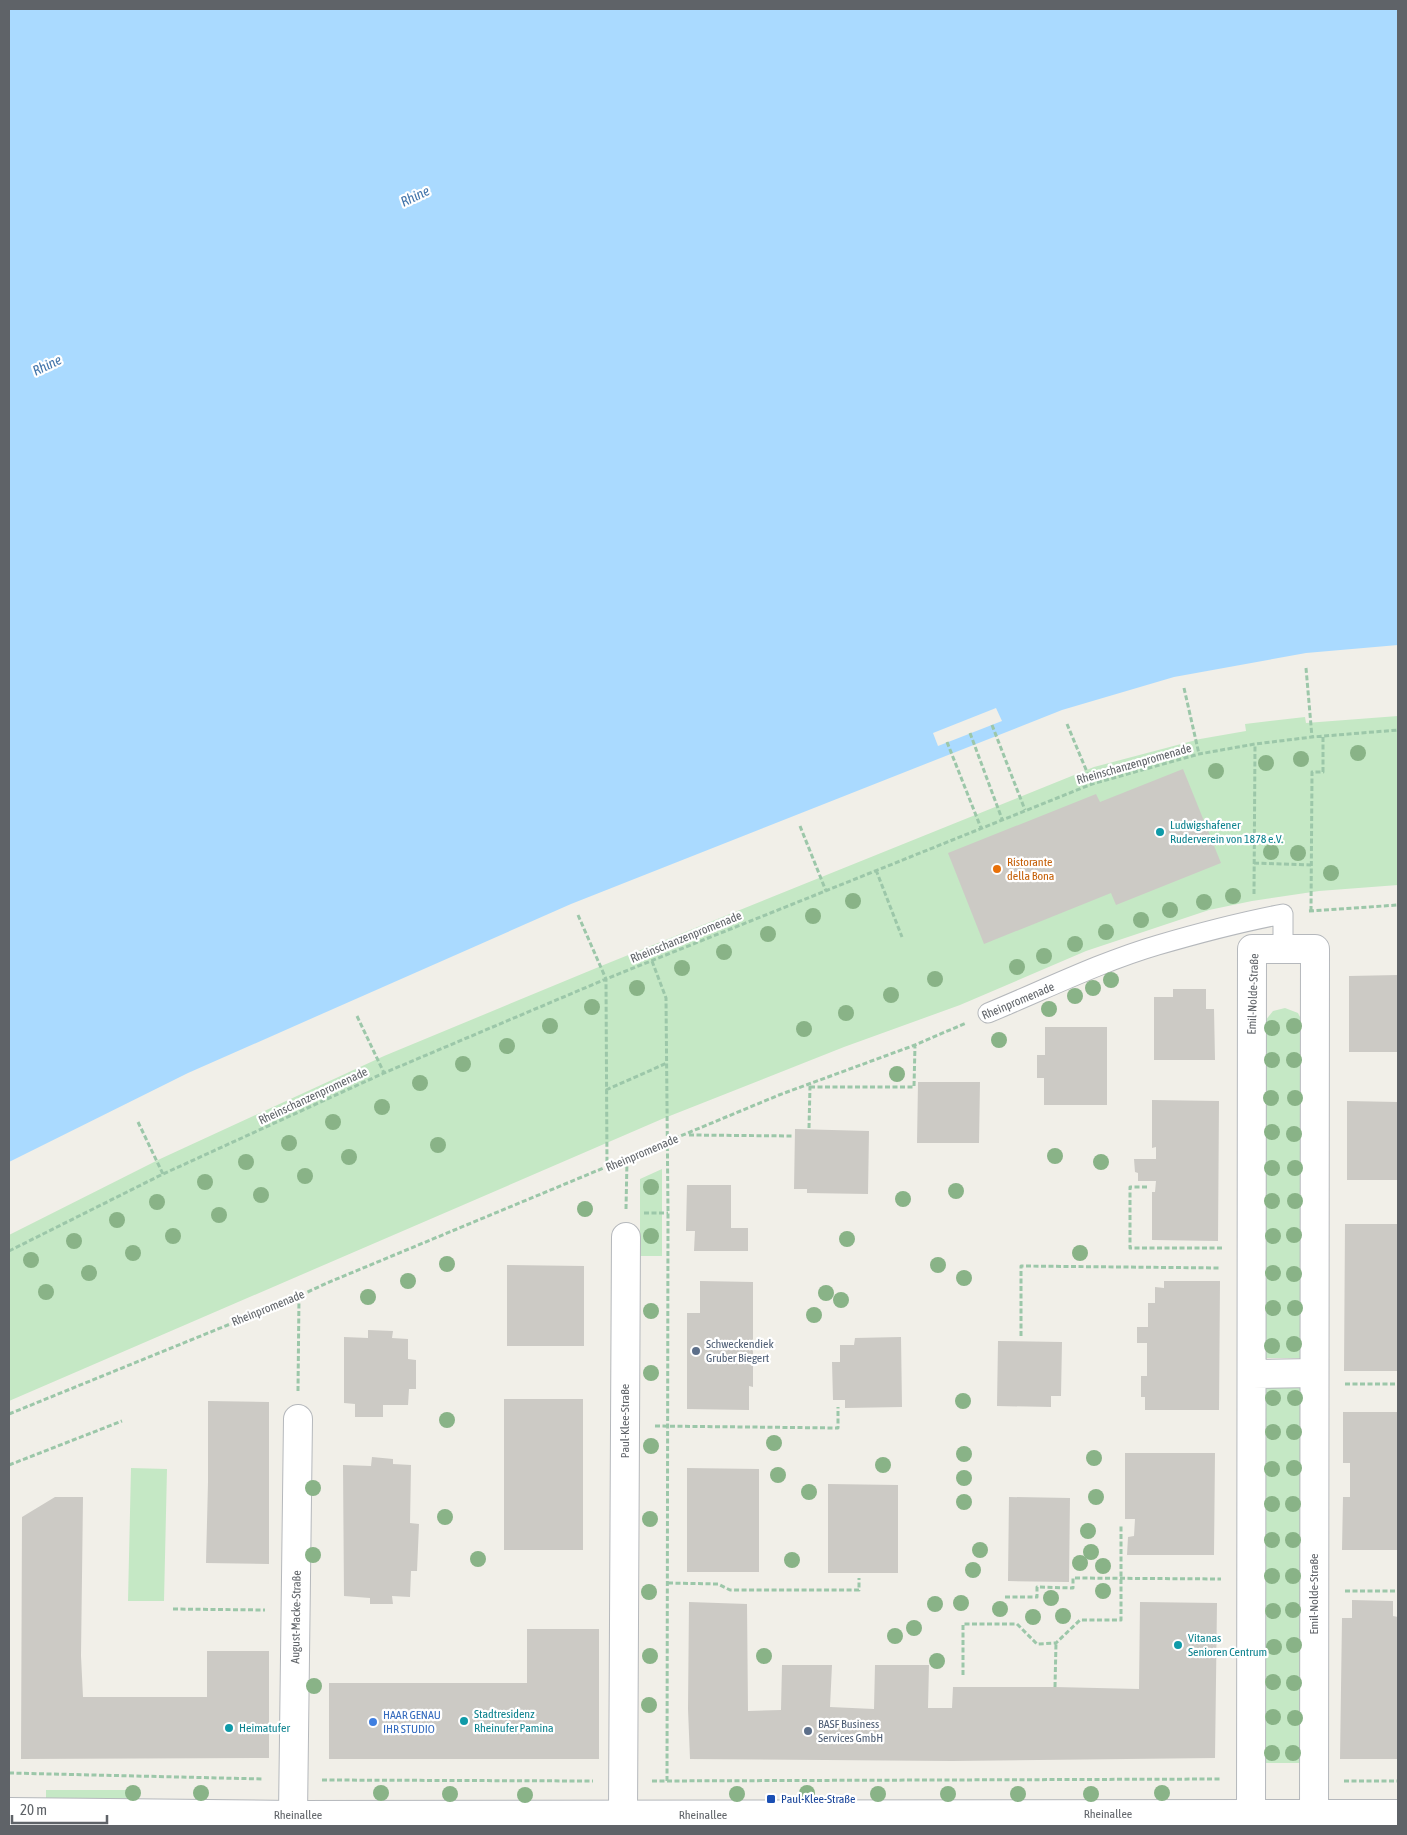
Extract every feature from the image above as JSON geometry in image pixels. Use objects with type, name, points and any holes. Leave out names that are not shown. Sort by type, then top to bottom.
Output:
[{"type":"street","name":"Emil-Nolde-Straße","points":[[1251,1820],[1252,949],[1315,949],[1314,1820]]},
{"type":"street","name":"Paul-Klee-Straße","points":[[623,1815],[626,1237]]},
{"type":"street","points":[[1252,1374],[1314,1378]]},
{"type":"street","name":"August-Macke-Straße","points":[[293,1815],[298,1419]]},
{"type":"street","name":"Rheinallee","points":[[9,1812],[1251,1820],[1314,1820],[1398,1814]]},
{"type":"lane","name":"Rheinpromenade","points":[[988,1013],[1157,945],[1283,914]]},
{"type":"lane","points":[[1283,914],[1283,949]]},
{"type":"path","points":[[1306,668],[1312,737]]},
{"type":"path","points":[[1184,688],[1198,754]]},
{"type":"path","points":[[1067,724],[1092,784]]},
{"type":"path","points":[[992,725],[1025,810]]},
{"type":"path","name":"Rheinschanzenpromenade","points":[[9,1251],[164,1174],[384,1073],[606,979],[1092,784],[1198,754],[1254,744],[1398,730]]},
{"type":"path","points":[[970,733],[1002,819]]},
{"type":"path","points":[[1311,911],[1312,772],[1323,772],[1323,736]]},
{"type":"path","points":[[947,742],[981,828]]},
{"type":"path","points":[[1254,744],[1254,920]]},
{"type":"path","points":[[800,826],[826,891]]},
{"type":"path","points":[[1254,863],[1311,865]]},
{"type":"path","points":[[876,870],[902,937]]},
{"type":"path","points":[[1283,914],[1398,905]]},
{"type":"path","points":[[578,915],[606,979],[607,1168]]},
{"type":"path","points":[[652,961],[666,998],[668,1142],[667,1782]]},
{"type":"path","name":"Rheinpromenade","points":[[9,1414],[299,1296],[686,1134],[915,1045],[988,1013]]},
{"type":"path","points":[[357,1016],[384,1073]]},
{"type":"path","points":[[809,1128],[810,1086],[914,1087],[915,1045]]},
{"type":"path","points":[[606,1090],[667,1063]]},
{"type":"path","points":[[138,1122],[164,1174]]},
{"type":"path","points":[[686,1134],[793,1136]]},
{"type":"path","points":[[626,1237],[627,1160]]},
{"type":"path","points":[[1147,1187],[1130,1187],[1130,1248],[1252,1258]]},
{"type":"path","points":[[1021,1336],[1021,1266],[1252,1258]]},
{"type":"path","points":[[298,1419],[299,1296]]},
{"type":"path","points":[[1314,1378],[1398,1384]]},
{"type":"path","points":[[625,1423],[668,1427],[838,1428],[838,1407]]},
{"type":"path","points":[[9,1465],[122,1421]]},
{"type":"path","points":[[963,1674],[963,1624],[1017,1624],[1037,1644],[1056,1643],[1080,1620],[1121,1620],[1121,1526]]},
{"type":"path","points":[[668,1583],[718,1584],[730,1590],[859,1590],[859,1578]]},
{"type":"path","points":[[1005,1597],[1037,1597],[1037,1587],[1073,1588],[1073,1578],[1252,1579]]},
{"type":"path","points":[[1314,1591],[1398,1591]]},
{"type":"path","points":[[174,1609],[258,1610]]},
{"type":"path","points":[[1055,1687],[1056,1643]]},
{"type":"path","points":[[9,1773],[294,1780],[667,1782],[1252,1779]]},
{"type":"path","points":[[1314,1780],[1398,1781]]},
{"type":"green space","points":[[1398,716],[1398,885],[1319,891],[1252,901],[1209,910],[1086,951],[960,1005],[844,1047],[662,1119],[9,1401],[9,1235],[160,1159],[384,1056],[606,964],[1094,767],[1200,739],[1246,731],[1245,724],[1305,717],[1306,723]]},
{"type":"green space","points":[[1285,1008],[1298,1013],[1302,1021],[1302,1358],[1265,1358],[1265,1021],[1273,1011]]},
{"type":"green space","points":[[662,1169],[662,1256],[640,1256],[640,1179]]},
{"type":"green space","points":[[1264,1388],[1301,1388],[1301,1763],[1265,1763]]},
{"type":"green space","points":[[131,1468],[167,1469],[164,1601],[128,1601]]},
{"type":"green space","points":[[46,1790],[136,1790],[136,1800],[46,1800]]},
{"type":"water","name":"Rhine","points":[[9,9],[1398,9],[1398,645],[1306,653],[1174,677],[1062,710],[571,904],[188,1073],[9,1162]]},
{"type":"pier","points":[[996,708],[1002,721],[938,746],[933,733]]},
{"type":"building","points":[[1183,769],[1221,863],[1116,905],[1111,893],[984,944],[948,853],[1096,794],[1100,802]]},
{"type":"building","points":[[1398,975],[1398,1052],[1349,1052],[1349,976]]},
{"type":"building","points":[[1173,989],[1206,989],[1206,1009],[1214,1009],[1215,1060],[1154,1060],[1154,997],[1173,997]]},
{"type":"building","points":[[1045,1027],[1107,1027],[1107,1105],[1044,1105],[1044,1078],[1037,1078],[1037,1055],[1045,1055]]},
{"type":"building","points":[[918,1082],[980,1082],[979,1143],[917,1143]]},
{"type":"building","points":[[1152,1100],[1219,1101],[1218,1241],[1152,1240],[1152,1192],[1155,1192],[1156,1181],[1138,1181],[1134,1159],[1156,1159],[1156,1147],[1152,1148]]},
{"type":"building","points":[[1347,1101],[1398,1102],[1398,1180],[1347,1180]]},
{"type":"building","points":[[795,1129],[869,1131],[868,1194],[807,1193],[807,1189],[794,1189]]},
{"type":"building","points":[[687,1185],[731,1185],[731,1228],[748,1228],[748,1251],[694,1251],[695,1231],[686,1231]]},
{"type":"building","points":[[1345,1224],[1398,1224],[1398,1371],[1344,1371]]},
{"type":"building","points":[[507,1265],[584,1266],[584,1346],[507,1346]]},
{"type":"building","points":[[700,1281],[753,1282],[753,1387],[749,1386],[749,1410],[687,1409],[687,1313],[700,1313]]},
{"type":"building","points":[[1164,1281],[1220,1281],[1219,1410],[1145,1410],[1145,1397],[1141,1397],[1141,1376],[1147,1376],[1147,1343],[1137,1343],[1137,1327],[1148,1327],[1148,1303],[1155,1303],[1155,1287],[1164,1288]]},
{"type":"building","points":[[368,1330],[393,1331],[392,1338],[408,1339],[408,1359],[416,1360],[416,1389],[409,1389],[408,1405],[383,1405],[383,1417],[355,1417],[355,1404],[344,1403],[344,1337],[368,1338]]},
{"type":"building","points":[[901,1337],[902,1407],[845,1408],[845,1400],[833,1400],[832,1362],[840,1362],[840,1345],[854,1345],[855,1338]]},
{"type":"building","points":[[998,1341],[1062,1342],[1061,1396],[1051,1396],[1051,1407],[997,1406]]},
{"type":"building","points":[[504,1399],[583,1399],[583,1550],[504,1550]]},
{"type":"building","points":[[208,1401],[269,1402],[269,1564],[206,1563]]},
{"type":"building","points":[[1343,1412],[1398,1412],[1398,1550],[1342,1550],[1343,1497],[1350,1497],[1350,1463],[1343,1463]]},
{"type":"building","points":[[1125,1453],[1215,1453],[1214,1555],[1127,1555],[1128,1537],[1134,1536],[1135,1519],[1125,1519]]},
{"type":"building","points":[[372,1457],[393,1459],[393,1464],[411,1465],[410,1523],[419,1524],[417,1571],[411,1571],[410,1597],[392,1596],[393,1604],[370,1604],[370,1598],[344,1596],[343,1465],[371,1466]]},
{"type":"building","points":[[687,1468],[759,1469],[759,1572],[687,1572]]},
{"type":"building","points":[[828,1484],[898,1485],[898,1573],[828,1573]]},
{"type":"building","points":[[55,1497],[83,1497],[81,1656],[83,1697],[207,1697],[207,1651],[269,1651],[269,1758],[21,1759],[22,1517]]},
{"type":"building","points":[[1009,1497],[1070,1498],[1069,1582],[1008,1581]]},
{"type":"building","points":[[1352,1600],[1393,1601],[1393,1616],[1398,1617],[1398,1759],[1340,1759],[1342,1618],[1352,1618]]},
{"type":"building","points":[[689,1602],[747,1604],[748,1711],[781,1710],[782,1665],[832,1665],[830,1707],[874,1709],[875,1665],[929,1665],[928,1708],[952,1708],[953,1687],[1139,1689],[1140,1602],[1217,1603],[1215,1758],[952,1761],[690,1759],[688,1709]]},
{"type":"building","name":"Stadtresidenz Rheinufer Pamina","points":[[527,1629],[599,1629],[599,1759],[329,1759],[329,1683],[527,1683]]},
{"type":"place","name":"Ludwigshafener Ruderverein von 1878 e.V.","points":[[1160,832]]},
{"type":"place","name":"Ristorante della Bona","points":[[997,869]]},
{"type":"place","name":"Schweckendiek Gruber Biegert","points":[[696,1351]]},
{"type":"place","name":"Vitanas Senioren Centrum","points":[[1178,1645]]},
{"type":"place","name":"Stadtresidenz Rheinufer Pamina","points":[[464,1721]]},
{"type":"place","name":"HAAR GENAU IHR STUDIO","points":[[373,1722]]},
{"type":"place","name":"Heimatufer","points":[[229,1728]]},
{"type":"place","name":"BASF Business Services GmbH","points":[[808,1731]]},
{"type":"place","name":"Paul-Klee-Straße","points":[[771,1799]]}]
